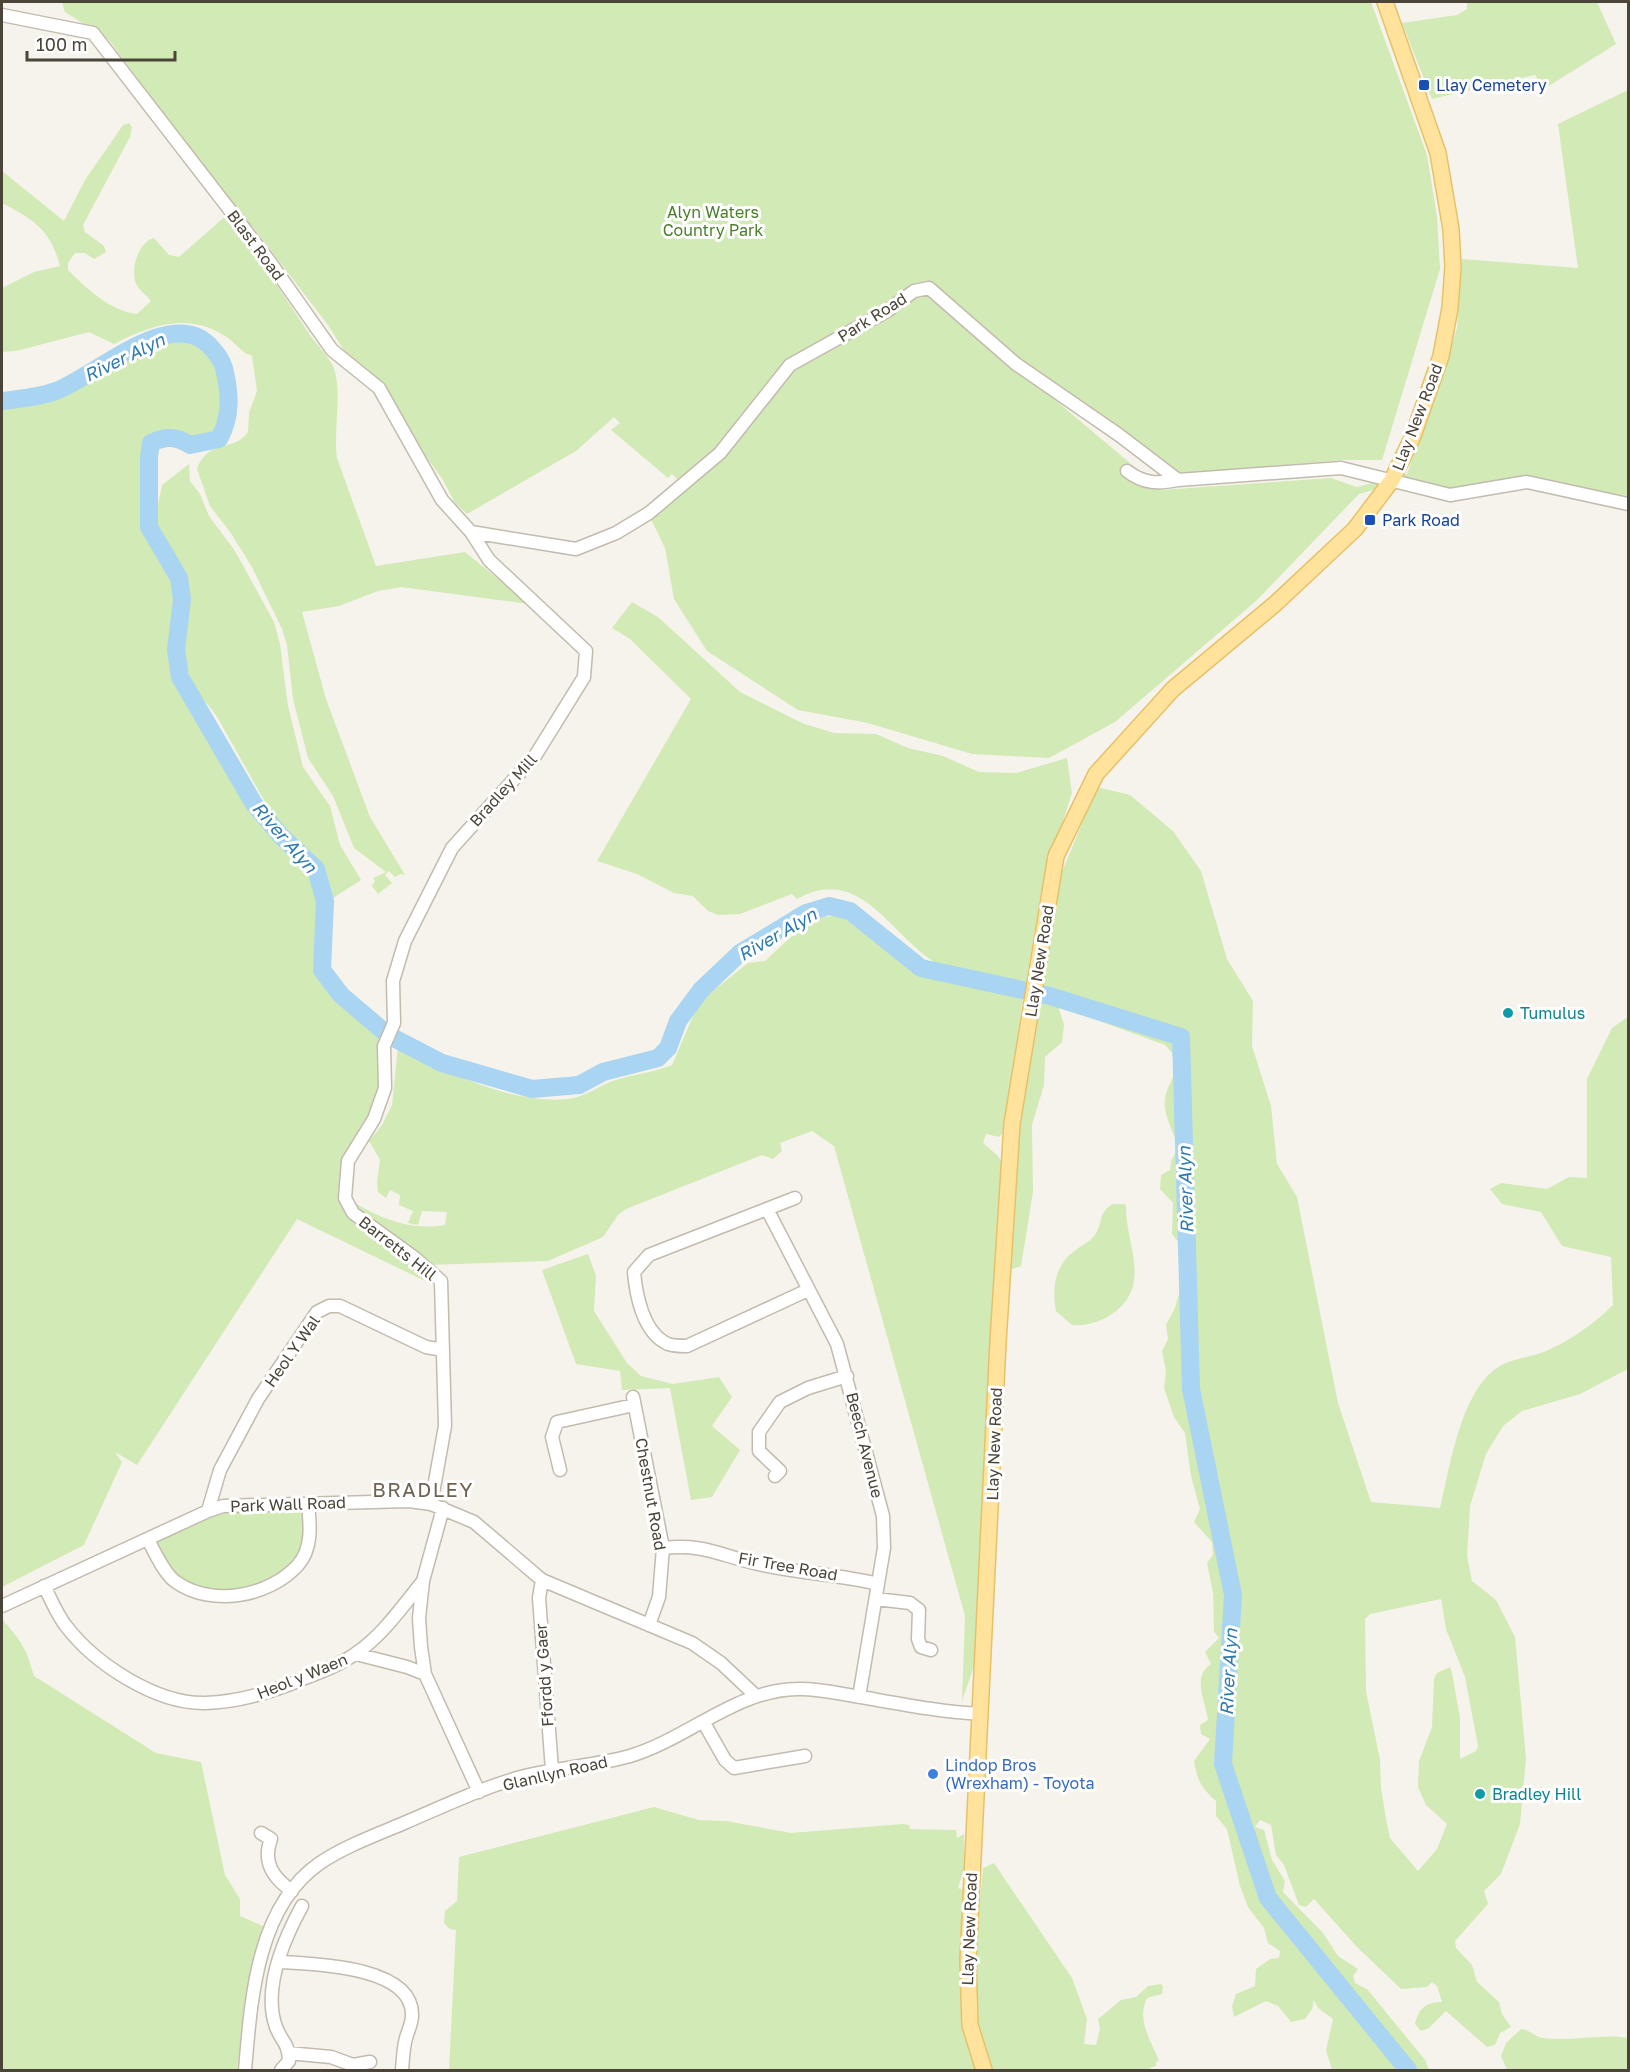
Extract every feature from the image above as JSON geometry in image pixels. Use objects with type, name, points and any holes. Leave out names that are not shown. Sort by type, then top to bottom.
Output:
[{"type":"main road","name":"Llay New Road","points":[[984,2070],[969,2025],[967,2004],[969,1893],[981,1714],[998,1342],[1012,1124],[1056,856],[1096,774],[1173,689],[1275,604],[1355,529],[1392,480],[1413,436],[1441,356],[1450,308],[1453,267],[1450,219],[1438,153],[1385,2]]},
{"type":"street","name":"Blast Road","points":[[2,15],[93,33],[242,226],[333,350],[379,388],[442,500],[471,532]]},
{"type":"street","name":"Park Road","points":[[471,532],[576,549],[616,533],[649,513],[720,453],[790,365],[887,311],[914,291],[929,288],[1016,364],[1119,435],[1178,480]]},
{"type":"street","points":[[1127,471],[1138,480],[1158,484],[1178,480],[1341,468],[1450,495],[1527,482],[1629,504]]},
{"type":"street","name":"Bradley Mill","points":[[385,1088],[384,1046],[394,1023],[393,981],[405,941],[452,848],[535,756],[584,677],[586,651],[489,560],[471,532]]},
{"type":"street","name":"Barretts Hill","points":[[385,1088],[374,1119],[348,1161],[345,1198],[353,1213],[415,1258],[441,1281],[443,1350]]},
{"type":"street","points":[[795,1198],[649,1255],[634,1272],[637,1296],[652,1330],[668,1344],[687,1346],[808,1290]]},
{"type":"street","name":"Beech Avenue","points":[[767,1209],[788,1245],[808,1290],[837,1344],[848,1376],[883,1516],[884,1548],[859,1697]]},
{"type":"street","name":"Heol Y Wal","points":[[208,1510],[220,1470],[258,1400],[317,1312],[328,1306],[340,1306],[426,1347],[443,1350]]},
{"type":"street","points":[[443,1350],[445,1426],[437,1506],[423,1581],[419,1618],[425,1674],[479,1792]]},
{"type":"street","points":[[780,1471],[759,1451],[759,1432],[764,1424],[780,1402],[808,1388],[848,1376]]},
{"type":"street","name":"Chestnut Road","points":[[561,1466],[552,1437],[557,1422],[634,1401],[663,1548],[659,1597],[650,1625]]},
{"type":"street","name":"Park Wall Road","points":[[2,1606],[148,1540],[208,1510],[223,1506],[409,1501],[437,1506],[474,1522],[542,1580],[706,1651],[755,1695]]},
{"type":"street","points":[[148,1540],[175,1581],[203,1593],[232,1597],[269,1586],[299,1564],[312,1532],[308,1504]]},
{"type":"street","name":"Fir Tree Road","points":[[663,1548],[684,1546],[708,1548],[755,1563],[840,1575],[878,1584]]},
{"type":"street","name":"Ffordd y Gaer","points":[[542,1580],[539,1598],[552,1770]]},
{"type":"street","name":"Heol y Waen","points":[[44,1586],[65,1626],[96,1656],[130,1681],[165,1696],[203,1703],[240,1699],[278,1689],[323,1671],[356,1654],[389,1622],[423,1581]]},
{"type":"street","points":[[876,1599],[910,1603],[919,1610],[918,1639],[921,1647],[931,1650]]},
{"type":"street","name":"Heol y Waen","points":[[356,1654],[425,1674]]},
{"type":"street","name":"Glanllyn Road","points":[[245,2070],[252,1993],[260,1959],[271,1928],[292,1891],[309,1872],[336,1854],[479,1792],[552,1770],[627,1757],[656,1748],[755,1695],[798,1689],[953,1713],[981,1714]]},
{"type":"street","points":[[704,1723],[725,1760],[734,1768],[805,1756]]},
{"type":"street","points":[[270,1836],[267,1855],[269,1865],[278,1882],[292,1891]]},
{"type":"street","points":[[281,2070],[289,2061],[288,2045],[276,2027],[272,1994],[286,1936],[302,1906]]},
{"type":"street","points":[[279,1962],[322,1964],[363,1973],[389,1980],[407,1994],[412,2016],[405,2041],[402,2070]]},
{"type":"street","points":[[288,2053],[331,2057],[353,2065],[370,2062]]},
{"type":"green space","name":"Alyn Waters Country Park","points":[[62,2],[1371,2],[1427,155],[1437,216],[1440,269],[1382,460],[1341,460],[1179,474],[1017,360],[927,281],[927,292],[1162,490],[1331,478],[1357,487],[1407,474],[1457,328],[1462,259],[1578,268],[1558,124],[1628,90],[1628,496],[1526,480],[1450,492],[1409,480],[1359,494],[1256,601],[1115,722],[1049,758],[972,754],[868,723],[798,710],[707,651],[674,599],[665,548],[647,511],[680,482],[672,474],[668,478],[611,430],[620,423],[614,417],[576,451],[467,514],[455,503],[443,480],[358,363],[343,349],[328,325],[253,227],[234,210],[109,40],[65,12]]},
{"type":"green space","points":[[1467,2],[1597,2],[1616,44],[1544,89],[1535,75],[1432,99],[1402,23],[1457,15],[1467,9]]},
{"type":"green space","points":[[129,123],[132,127],[130,137],[83,225],[85,232],[104,246],[106,252],[94,259],[85,253],[75,253],[68,263],[68,270],[108,304],[137,314],[151,301],[138,287],[134,274],[136,259],[143,245],[154,238],[169,255],[179,257],[229,213],[308,332],[328,325],[308,333],[332,363],[336,376],[337,458],[376,566],[465,552],[529,604],[401,587],[378,591],[339,606],[302,612],[326,699],[370,817],[405,875],[395,877],[389,871],[385,875],[392,883],[378,894],[372,886],[375,881],[373,878],[386,872],[354,848],[333,796],[308,758],[293,699],[287,645],[282,629],[252,567],[210,506],[197,469],[208,453],[236,442],[248,432],[249,413],[257,391],[252,356],[248,354],[223,363],[247,354],[228,338],[211,329],[197,324],[183,323],[155,327],[114,344],[89,332],[16,351],[2,352],[2,288],[34,272],[60,266],[46,234],[32,221],[2,203],[2,171],[64,221],[85,180],[123,125]]},
{"type":"green space","points":[[187,335],[207,343],[223,363],[228,393],[228,411],[219,439],[190,445],[171,438],[151,443],[149,527],[179,578],[182,599],[176,650],[180,677],[254,804],[281,836],[316,869],[325,901],[322,970],[341,995],[388,1035],[383,1088],[374,1119],[346,1160],[338,1199],[431,1275],[425,1281],[297,1219],[137,1465],[115,1452],[122,1462],[84,1545],[2,1587],[2,401],[56,391],[142,344],[165,336]]},
{"type":"green space","points":[[189,464],[190,481],[200,494],[209,516],[235,551],[274,622],[280,644],[288,706],[303,767],[330,806],[340,845],[361,880],[333,898],[321,866],[274,818],[216,715],[192,685],[182,649],[186,626],[185,579],[159,530],[156,514],[162,485]]},
{"type":"green space","points":[[632,602],[658,617],[740,692],[802,723],[834,733],[876,734],[908,748],[943,756],[979,772],[1016,773],[1067,758],[1072,793],[1041,892],[1026,984],[968,975],[936,963],[873,907],[857,896],[839,890],[819,890],[797,899],[792,894],[740,914],[718,915],[708,911],[693,896],[674,893],[637,874],[597,861],[691,699],[630,639],[612,628]]},
{"type":"green space","points":[[1097,787],[1130,795],[1173,831],[1201,871],[1227,959],[1253,1001],[1252,1046],[1271,1106],[1277,1164],[1297,1197],[1338,1403],[1371,1502],[1440,1508],[1459,1430],[1476,1392],[1487,1377],[1500,1366],[1544,1352],[1563,1343],[1598,1319],[1613,1305],[1611,1257],[1562,1246],[1541,1212],[1502,1204],[1490,1189],[1501,1183],[1547,1189],[1569,1177],[1587,1178],[1587,1079],[1612,1028],[1628,1017],[1628,1369],[1580,1394],[1522,1411],[1503,1426],[1486,1454],[1470,1506],[1467,1556],[1472,1581],[1496,1600],[1515,1637],[1526,1759],[1520,1824],[1501,1874],[1484,1891],[1488,1904],[1455,1941],[1456,1948],[1472,1965],[1477,1982],[1499,2002],[1502,2014],[1511,2027],[1500,2033],[1495,2045],[1487,2047],[1446,2011],[1429,2028],[1421,2031],[1415,2024],[1421,2010],[1432,2003],[1442,2002],[1437,1986],[1432,1982],[1427,1987],[1401,1989],[1357,1947],[1314,1899],[1306,1907],[1299,1905],[1284,1865],[1276,1855],[1271,1825],[1260,1820],[1255,1827],[1264,1830],[1272,1860],[1285,1881],[1283,1892],[1323,1933],[1338,1956],[1358,1969],[1353,1976],[1355,1983],[1367,1989],[1425,2060],[1429,2070],[1332,2070],[1326,2050],[1333,2019],[1318,2008],[1314,2000],[1312,2009],[1305,2019],[1291,2022],[1278,2006],[1266,2001],[1234,2017],[1232,2006],[1236,1994],[1255,1986],[1256,1969],[1270,1959],[1279,1958],[1280,1951],[1268,1943],[1264,1928],[1248,1907],[1240,1886],[1227,1829],[1216,1816],[1216,1801],[1201,1784],[1194,1761],[1210,1739],[1201,1734],[1200,1725],[1208,1720],[1201,1683],[1205,1669],[1211,1664],[1205,1652],[1219,1638],[1214,1632],[1213,1593],[1207,1563],[1213,1555],[1212,1542],[1194,1522],[1200,1509],[1191,1476],[1185,1433],[1174,1417],[1164,1388],[1166,1371],[1162,1351],[1168,1339],[1166,1325],[1175,1308],[1184,1276],[1184,1249],[1172,1234],[1173,1203],[1160,1189],[1161,1175],[1170,1170],[1171,1161],[1178,1148],[1165,1108],[1165,1098],[1176,1069],[1176,1062],[1165,1045],[1058,1006],[1064,1025],[1062,1042],[1045,1057],[1044,1085],[1032,1125],[1033,1192],[1021,1266],[1013,1269],[1007,1265],[1017,1130],[1039,986],[1062,872]],"holes":[[[1441,1599],[1446,1629],[1465,1677],[1478,1746],[1476,1751],[1460,1759],[1460,1718],[1450,1667],[1437,1673],[1434,1679],[1432,1727],[1419,1761],[1418,1787],[1426,1805],[1447,1824],[1437,1849],[1418,1871],[1390,1838],[1386,1819],[1381,1788],[1380,1760],[1366,1691],[1365,1619],[1370,1614]]]},
{"type":"green space","points":[[842,915],[925,975],[1023,997],[1004,1131],[999,1137],[986,1134],[983,1143],[998,1156],[1004,1167],[974,1666],[962,1701],[965,1616],[834,1146],[812,1131],[780,1143],[782,1151],[773,1159],[762,1155],[626,1209],[618,1215],[603,1237],[548,1261],[427,1265],[355,1211],[353,1202],[375,1214],[409,1225],[432,1226],[445,1225],[447,1212],[422,1211],[418,1225],[408,1223],[413,1211],[399,1205],[400,1195],[390,1190],[386,1198],[378,1192],[380,1160],[369,1141],[382,1125],[392,1105],[398,1046],[458,1076],[503,1092],[547,1100],[575,1098],[612,1081],[672,1065],[696,1009],[708,995],[748,963],[765,961],[795,933],[814,923],[815,918]]},
{"type":"green space","points":[[1113,1204],[1125,1204],[1126,1207],[1135,1276],[1132,1288],[1126,1300],[1111,1315],[1096,1322],[1072,1325],[1056,1311],[1054,1295],[1058,1272],[1067,1258],[1095,1235],[1103,1214]]},
{"type":"green space","points":[[588,1254],[596,1276],[594,1311],[627,1363],[641,1376],[673,1384],[719,1377],[732,1397],[712,1426],[740,1450],[712,1497],[691,1500],[670,1388],[622,1390],[620,1371],[576,1364],[542,1270]]},
{"type":"green space","points":[[308,1504],[312,1532],[299,1564],[269,1586],[232,1597],[175,1581],[148,1540],[208,1511]]},
{"type":"green space","points":[[2,1619],[22,1645],[34,1676],[156,1753],[201,1762],[225,1875],[240,1899],[240,1916],[265,1927],[246,1991],[237,2070],[2,2070]]},
{"type":"green space","points":[[654,1807],[699,1820],[726,1821],[791,1833],[903,1824],[909,1825],[910,1829],[956,1830],[957,1838],[964,1834],[964,1869],[958,1888],[963,1890],[962,1908],[977,2070],[449,2070],[456,1930],[450,1929],[444,1923],[445,1911],[457,1901],[459,1857]]},
{"type":"green space","points":[[994,1863],[1072,1978],[1087,2019],[1084,2044],[1096,2045],[1100,2029],[1098,2019],[1121,2000],[1136,1997],[1148,1986],[1161,1984],[1162,1994],[1147,1998],[1143,2014],[1146,2030],[1159,2061],[1156,2062],[1156,2066],[1150,2068],[1151,2070],[983,2070],[972,1991],[983,1868]]},
{"type":"green space","points":[[1521,2029],[1540,2037],[1554,2039],[1607,2036],[1628,2038],[1628,2070],[1507,2070],[1501,2056],[1506,2043]]},
{"type":"waterway","name":"River Alyn","points":[[2,401],[56,391],[132,348],[153,339],[174,334],[193,335],[209,345],[220,358],[226,377],[229,404],[226,422],[219,439],[190,445],[171,438],[161,439],[151,443],[149,457],[149,527],[179,578],[182,599],[176,650],[180,677],[254,804],[281,836],[316,869],[325,901],[322,970],[341,995],[388,1035],[442,1063],[532,1089],[579,1085],[603,1072],[658,1058],[668,1048],[678,1021],[701,990],[740,953],[806,913],[829,906],[850,911],[921,968],[1050,996],[1181,1037],[1191,1389],[1233,1595],[1223,1764],[1268,1898],[1408,2070]]},
{"type":"place","name":"Llay Cemetery","points":[[1424,85]]},
{"type":"place","name":"Park Road","points":[[1370,520]]},
{"type":"place","name":"Tumulus","points":[[1508,1013]]},
{"type":"place","name":"Lindop Bros (Wrexham) - Toyota","points":[[933,1774]]},
{"type":"place","name":"Bradley Hill","points":[[1480,1794]]},
{"type":"district","name":"BRADLEY","points":[[423,1489]]}]
